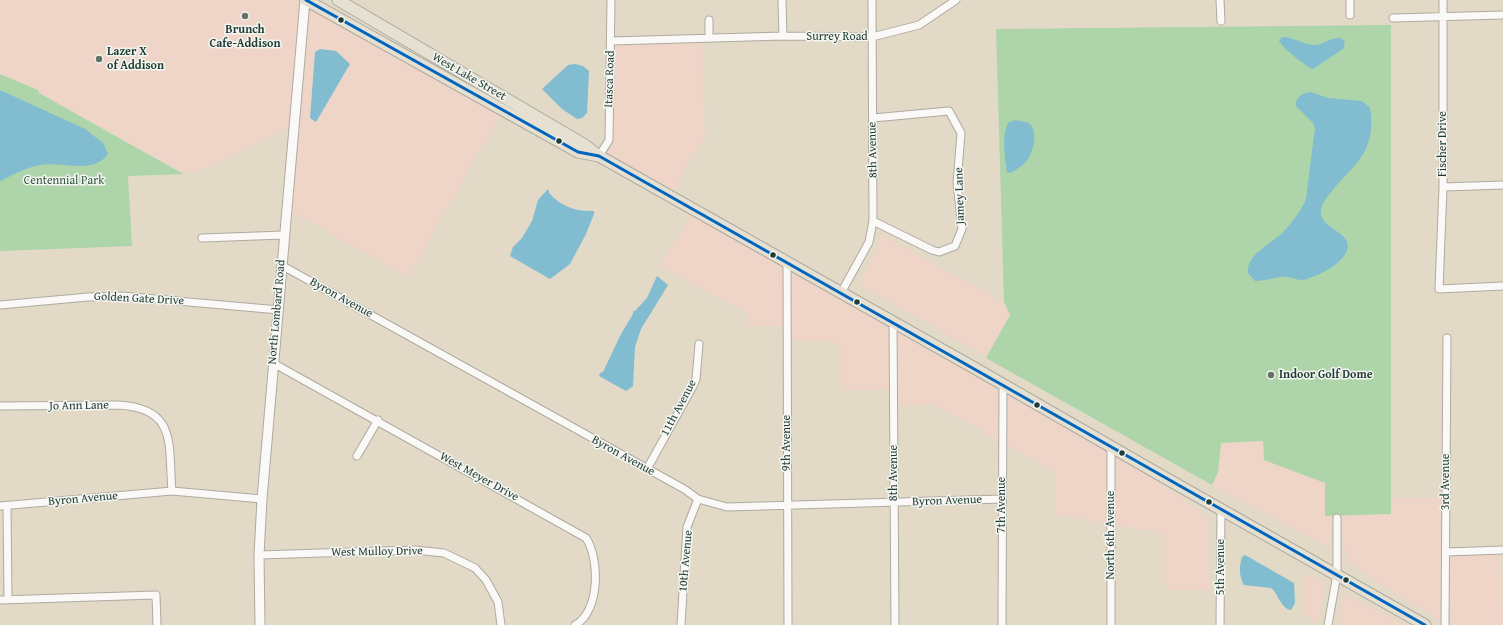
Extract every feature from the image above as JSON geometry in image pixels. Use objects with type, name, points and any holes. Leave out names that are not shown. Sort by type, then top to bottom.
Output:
[{"type":"main road","name":"West Lake Street","points":[[305,0],[578,152],[599,156]]},
{"type":"main road","name":"West Lake Street","points":[[338,0],[585,145],[599,156],[893,321],[1221,510],[1337,574],[1425,625]]},
{"type":"street","name":"North Lombard Road","points":[[260,625],[259,555],[262,499],[305,0]]},
{"type":"street","name":"Itasca Road","points":[[599,156],[608,140],[612,41],[611,0]]},
{"type":"street","points":[[782,0],[783,36]]},
{"type":"street","name":"8th Avenue","points":[[841,293],[869,242],[873,221],[872,0]]},
{"type":"street","name":"Surrey Road","points":[[612,41],[783,36],[872,37],[919,25],[956,0]]},
{"type":"street","points":[[1220,0],[1221,21]]},
{"type":"street","points":[[1350,0],[1350,15]]},
{"type":"street","name":"Fischer Drive","points":[[1443,0],[1443,187],[1439,289],[1503,286]]},
{"type":"street","points":[[1393,18],[1503,15]]},
{"type":"street","points":[[709,20],[709,38]]},
{"type":"street","name":"Jamey Lane","points":[[872,118],[949,111],[961,133],[957,183],[962,229],[955,246],[939,252],[873,221]]},
{"type":"street","points":[[1443,187],[1503,185]]},
{"type":"street","points":[[202,238],[284,235]]},
{"type":"street","name":"9th Avenue","points":[[786,262],[788,625]]},
{"type":"street","name":"Byron Avenue","points":[[281,265],[647,469],[698,499],[727,507],[1002,499]]},
{"type":"street","name":"Golden Gate Drive","points":[[0,305],[88,297],[121,296],[279,310]]},
{"type":"street","name":"8th Avenue","points":[[893,321],[895,625]]},
{"type":"street","name":"3rd Avenue","points":[[1445,625],[1447,338]]},
{"type":"street","name":"11th Avenue","points":[[647,469],[696,379],[699,344]]},
{"type":"street","name":"West Meyer Drive","points":[[273,363],[378,420],[580,534],[592,546],[596,572],[593,600],[588,615],[575,625]]},
{"type":"street","name":"7th Avenue","points":[[1002,625],[1003,385]]},
{"type":"street","name":"Jo Ann Lane","points":[[0,406],[126,406],[142,409],[156,416],[163,422],[168,434],[172,491]]},
{"type":"street","points":[[357,456],[378,420]]},
{"type":"street","name":"North 6th Avenue","points":[[1111,446],[1111,625]]},
{"type":"street","name":"Byron Avenue","points":[[3,506],[172,491],[262,499]]},
{"type":"street","name":"10th Avenue","points":[[681,625],[687,527],[698,499]]},
{"type":"street","points":[[3,506],[4,599],[157,597],[157,625]]},
{"type":"street","name":"5th Avenue","points":[[1220,625],[1221,510]]},
{"type":"street","points":[[1328,625],[1337,574],[1337,518]]},
{"type":"street","name":"West Mulloy Drive","points":[[259,555],[415,550],[444,553],[462,560],[475,568],[486,580],[498,602],[501,625]]},
{"type":"street","points":[[1446,552],[1503,550]]},
{"type":"shaded area","points":[[0,0],[303,0],[501,113],[408,277],[289,210],[296,125],[197,172],[183,172],[39,93],[38,90],[0,74]]},
{"type":"shaded area","points":[[702,40],[705,135],[671,195],[601,156],[610,140],[613,42]]},
{"type":"shaded area","points":[[692,212],[785,262],[785,326],[748,326],[749,315],[660,266]]},
{"type":"shaded area","points":[[880,234],[1004,302],[1010,315],[987,357],[859,285],[877,249]]},
{"type":"shaded area","points":[[788,265],[1109,447],[1208,517],[1209,590],[1165,590],[1165,534],[1055,514],[1055,472],[935,405],[893,405],[892,389],[841,390],[841,345],[828,341],[789,341]]},
{"type":"shaded area","points":[[1264,441],[1265,460],[1325,483],[1325,515],[1333,515],[1328,547],[1212,485],[1218,472],[1221,443]]},
{"type":"shaded area","points":[[1448,497],[1449,550],[1500,548],[1503,625],[1446,625],[1347,562],[1339,515],[1391,514],[1391,499]]},
{"type":"shaded area","points":[[1306,572],[1325,585],[1318,625],[1306,616]]},
{"type":"shaded area","points":[[1345,595],[1405,625],[1339,625],[1342,601]]},
{"type":"green space","points":[[1391,25],[1391,514],[1325,516],[1325,483],[1264,460],[1263,441],[1221,443],[1218,472],[1212,485],[986,358],[1010,315],[1004,302],[996,29]]},
{"type":"green space","name":"Centennial Park","points":[[0,74],[38,90],[39,93],[183,174],[128,176],[132,246],[0,251]]},
{"type":"water","points":[[1282,37],[1312,45],[1320,44],[1336,38],[1342,39],[1345,42],[1343,49],[1313,69],[1300,61],[1285,48],[1279,41]]},
{"type":"water","points":[[320,49],[336,51],[350,64],[316,122],[310,118],[315,52]]},
{"type":"water","points":[[575,64],[583,66],[589,71],[587,113],[582,118],[577,119],[562,109],[542,89],[568,65]]},
{"type":"water","points":[[0,90],[85,129],[103,143],[108,154],[102,160],[86,166],[40,165],[25,169],[0,181]]},
{"type":"water","points":[[1311,92],[1328,98],[1362,101],[1370,108],[1371,125],[1369,139],[1365,150],[1359,161],[1324,202],[1321,210],[1321,216],[1324,221],[1345,238],[1347,242],[1347,249],[1339,261],[1332,267],[1308,279],[1299,280],[1278,277],[1255,281],[1248,273],[1251,260],[1288,227],[1300,211],[1306,199],[1315,128],[1313,123],[1296,106],[1296,103],[1300,96]]},
{"type":"water","points":[[1016,120],[1029,123],[1032,126],[1034,141],[1032,151],[1028,159],[1022,166],[1010,173],[1007,172],[1004,139],[1009,122]]},
{"type":"water","points":[[547,190],[549,190],[549,193],[554,198],[564,205],[575,209],[594,211],[586,234],[570,264],[550,279],[510,256],[513,247],[522,238],[532,221],[538,200]]},
{"type":"water","points":[[657,276],[668,285],[641,329],[635,347],[633,386],[626,391],[599,376],[600,373],[603,372],[621,334],[633,314],[633,311],[635,311],[647,298]]},
{"type":"water","points":[[1245,555],[1294,583],[1295,603],[1291,610],[1282,604],[1271,588],[1244,585],[1240,575],[1240,564],[1242,557]]},
{"type":"transit line","points":[[306,0],[578,152],[599,156],[1425,625]]},
{"type":"place","name":"Brunch Cafe-Addison","points":[[245,16]]},
{"type":"place","name":"Lazer X of Addison","points":[[99,59]]},
{"type":"place","name":"Indoor Golf Dome","points":[[1271,375]]}]
